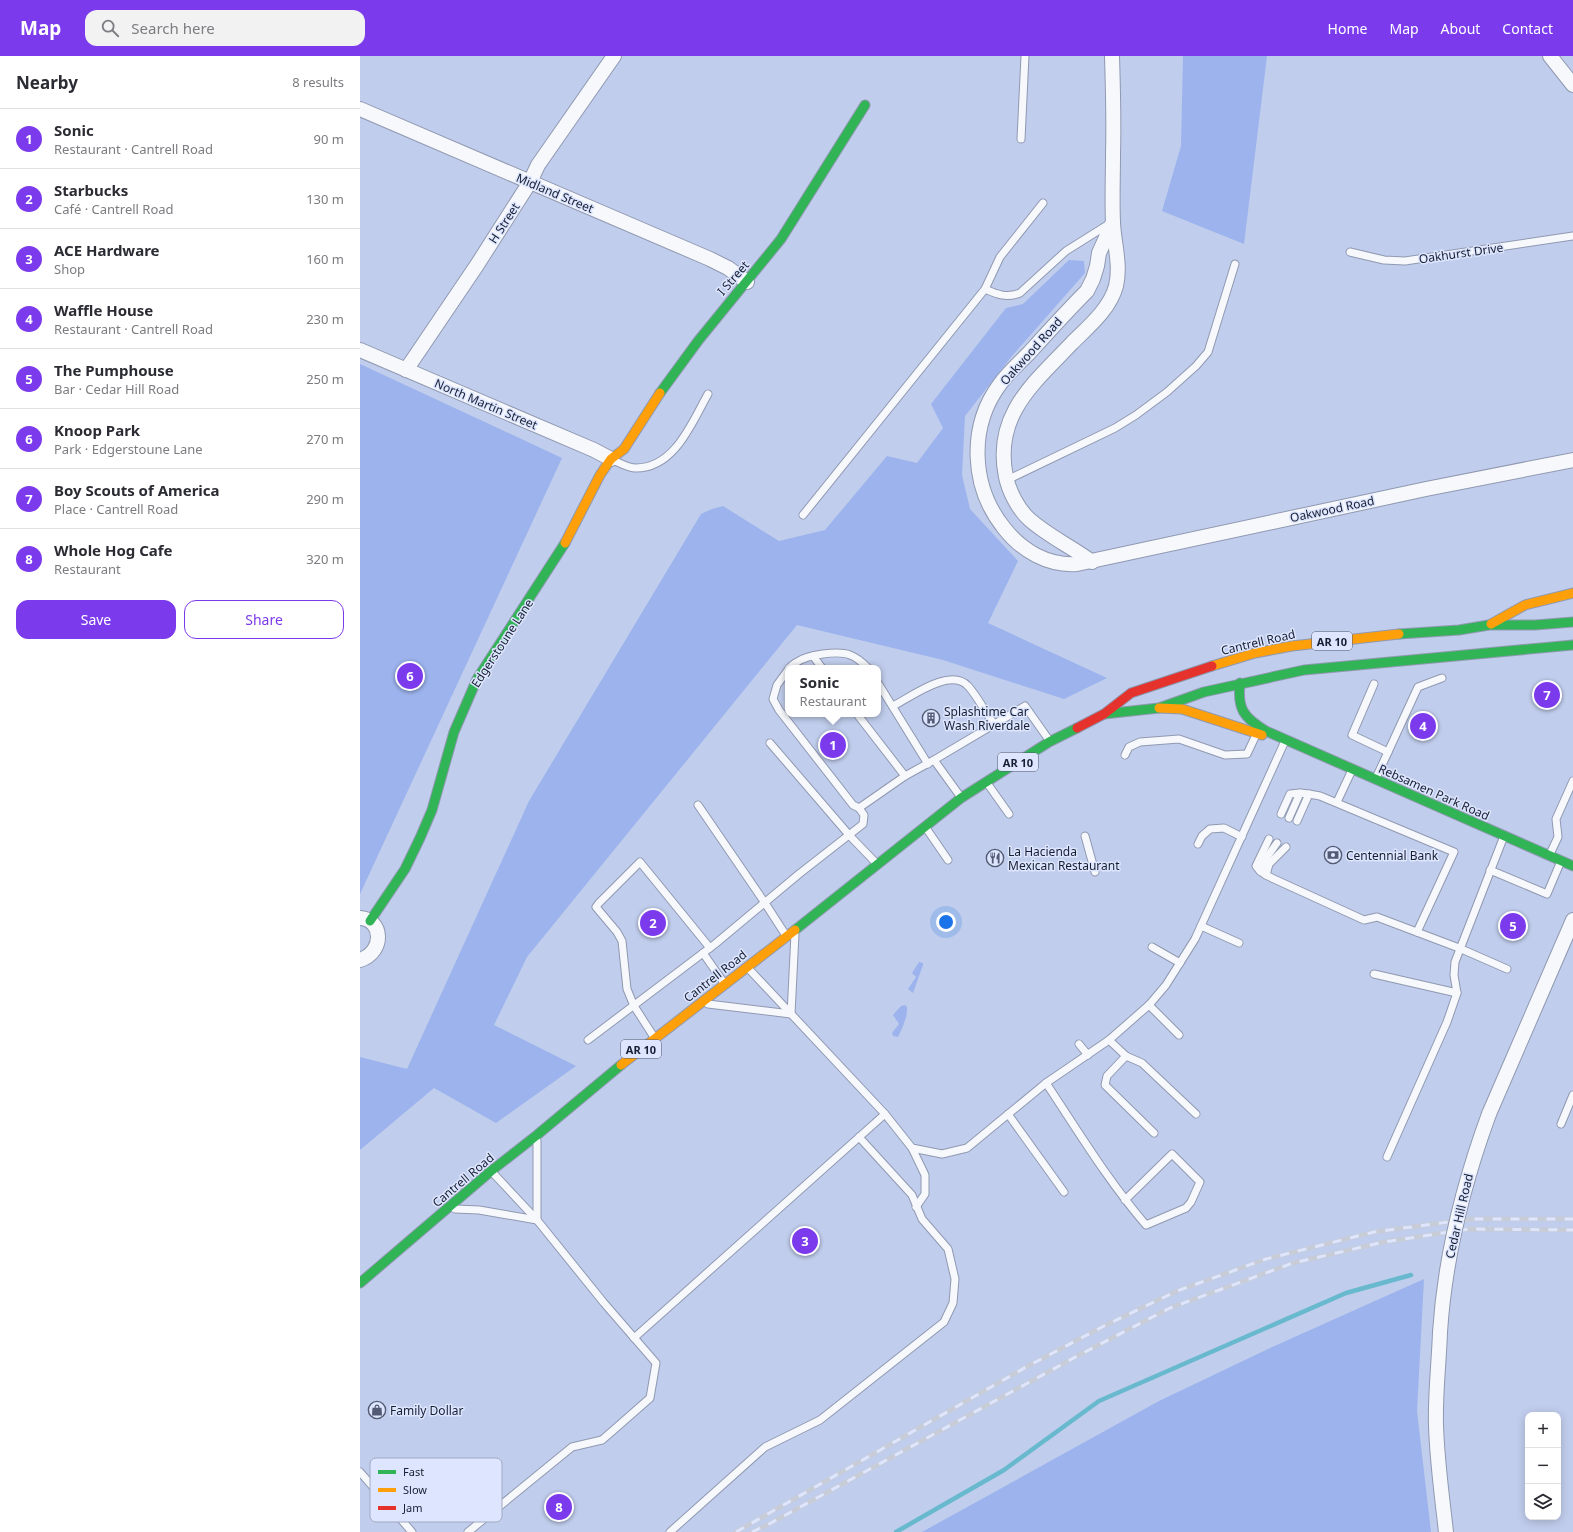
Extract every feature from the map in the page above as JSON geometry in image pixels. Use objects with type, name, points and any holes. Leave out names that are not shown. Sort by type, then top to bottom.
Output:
[{"type":"main road","name":"I Street","points":[[611,459],[624,449],[666,383],[731,299],[747,282],[781,239],[865,105]]},
{"type":"main road","name":"Edgerstoune Lane","points":[[365,920],[405,869],[420,838],[432,810],[454,732],[477,679],[552,565],[573,530],[600,475],[611,459]]},
{"type":"main road","points":[[1489,625],[1525,605],[1573,593]]},
{"type":"main road","name":"Cantrell Road","points":[[360,1283],[491,1171],[537,1135],[612,1072],[961,798],[1050,742],[1104,714],[1131,693],[1146,686],[1190,672],[1255,654],[1319,642],[1459,630],[1489,625],[1535,625],[1573,622]]},
{"type":"main road","name":"Cantrell Road","points":[[1104,714],[1159,708],[1198,694],[1240,683],[1304,670],[1573,645]]},
{"type":"main road","name":"Rebsamen Park Road","points":[[1240,683],[1240,707],[1248,720],[1286,740],[1352,770],[1573,866]]},
{"type":"main road","name":"Rebsamen Park Road","points":[[1159,708],[1182,709],[1256,734],[1286,740]]},
{"type":"street","name":"H Street","points":[[406,370],[477,265],[530,182],[538,165],[614,56]]},
{"type":"street","name":"Oakwood Road","points":[[1092,562],[1028,518],[1012,493],[1007,480],[1004,466],[1003,448],[1004,437],[1011,416],[1025,394],[1097,317],[1107,304],[1115,288],[1118,276],[1113,222],[1114,151],[1112,56]]},
{"type":"street","points":[[1550,56],[1573,85]]},
{"type":"street","name":"Midland Street","points":[[360,109],[710,259],[728,268],[747,282]]},
{"type":"street","name":"Oakwood Road","points":[[1113,222],[1099,253],[1093,279],[1087,290],[1000,384],[986,411],[979,432],[977,450],[978,468],[982,486],[992,512],[1009,534],[1022,547],[1037,556],[1053,563],[1069,565],[1092,562],[1441,486],[1573,460]]},
{"type":"street","name":"North Martin Street","points":[[360,350],[594,450],[611,459]]},
{"type":"street","name":"Edgerstoune Lane","points":[[360,960],[367,957],[377,946],[378,934],[365,920]]},
{"type":"street","name":"Cedar Hill Road","points":[[1446,1532],[1439,1471],[1436,1424],[1436,1388],[1444,1280],[1455,1226],[1472,1161],[1489,1114],[1573,920]]},
{"type":"lane","points":[[1021,140],[1025,56]]},
{"type":"lane","points":[[803,515],[985,289],[1000,256],[1043,203]]},
{"type":"lane","points":[[985,289],[1002,296],[1012,296],[1020,293],[1066,251],[1113,222]]},
{"type":"lane","name":"Oakhurst Drive","points":[[1350,252],[1384,260],[1405,261],[1573,236]]},
{"type":"lane","points":[[1007,480],[1120,425],[1167,392],[1196,366],[1208,352],[1235,264]]},
{"type":"lane","points":[[611,459],[625,466],[635,468],[649,466],[664,460],[677,448],[708,394]]},
{"type":"lane","points":[[793,665],[797,661],[813,656],[834,653],[849,654],[864,665]]},
{"type":"lane","points":[[813,656],[820,665]]},
{"type":"lane","points":[[588,1040],[710,948],[799,874],[850,836],[863,824],[864,815],[859,808],[853,805],[779,710],[773,698],[777,685],[785,674]]},
{"type":"lane","points":[[1376,780],[1418,687],[1442,678]]},
{"type":"lane","points":[[893,706],[946,679],[957,680],[968,686],[994,724]]},
{"type":"lane","points":[[1374,684],[1352,735],[1388,752]]},
{"type":"lane","points":[[881,688],[931,762],[961,798]]},
{"type":"lane","points":[[859,808],[905,776],[1025,706],[1050,742]]},
{"type":"lane","points":[[859,717],[905,776]]},
{"type":"lane","points":[[1125,755],[1129,747],[1140,742],[1179,740],[1225,755],[1247,754],[1256,734]]},
{"type":"lane","points":[[912,1148],[942,1154],[967,1148],[1046,1083],[1109,1040],[1149,1005],[1166,985],[1196,939],[1286,740]]},
{"type":"lane","points":[[770,743],[850,836],[877,864]]},
{"type":"lane","points":[[1337,802],[1352,770]]},
{"type":"lane","points":[[1549,856],[1558,837],[1556,819],[1573,781]]},
{"type":"lane","points":[[986,782],[1009,814]]},
{"type":"lane","points":[[1281,814],[1290,794],[1300,793],[1320,796],[1454,852],[1417,932]]},
{"type":"lane","points":[[1289,818],[1300,793]]},
{"type":"lane","points":[[1297,821],[1309,794]]},
{"type":"lane","points":[[698,805],[765,902],[786,936]]},
{"type":"lane","points":[[925,826],[948,860]]},
{"type":"lane","points":[[1198,844],[1202,836],[1210,829],[1224,828],[1242,837]]},
{"type":"lane","points":[[1086,836],[1095,872]]},
{"type":"lane","points":[[1388,1157],[1447,1022],[1457,993],[1454,974],[1455,962],[1459,948],[1504,836]]},
{"type":"lane","points":[[1269,839],[1256,866],[1274,880],[1364,920],[1377,917],[1459,948],[1507,969]]},
{"type":"lane","points":[[1263,872],[1264,860],[1277,843]]},
{"type":"lane","points":[[1263,872],[1286,847]]},
{"type":"lane","points":[[1490,870],[1548,894],[1561,861]]},
{"type":"lane","points":[[655,1038],[634,1006],[627,989],[622,941],[617,932],[596,907],[640,862],[710,948]]},
{"type":"lane","points":[[1201,926],[1239,943]]},
{"type":"lane","points":[[791,1014],[796,928]]},
{"type":"lane","points":[[1152,947],[1180,963]]},
{"type":"lane","points":[[703,953],[726,984]]},
{"type":"lane","points":[[747,966],[885,1114],[912,1148],[924,1175],[924,1194],[916,1207]]},
{"type":"lane","points":[[1374,974],[1457,993]]},
{"type":"lane","points":[[701,1003],[791,1014]]},
{"type":"lane","points":[[1149,1005],[1179,1035]]},
{"type":"lane","points":[[1109,1040],[1126,1056],[1142,1063],[1196,1114]]},
{"type":"lane","points":[[1079,1044],[1088,1055]]},
{"type":"lane","points":[[1126,1056],[1107,1076],[1105,1085],[1154,1133]]},
{"type":"lane","points":[[1046,1083],[1109,1178],[1125,1200],[1146,1225],[1186,1208],[1191,1202],[1200,1182],[1172,1154],[1125,1200]]},
{"type":"lane","points":[[1561,1124],[1573,1095]]},
{"type":"lane","points":[[634,1338],[885,1114]]},
{"type":"lane","points":[[1008,1114],[1064,1192]]},
{"type":"lane","points":[[537,1135],[537,1220]]},
{"type":"lane","points":[[670,1532],[765,1447],[820,1420],[944,1322],[953,1303],[955,1279],[953,1265],[948,1249],[922,1219],[912,1195],[859,1137]]},
{"type":"lane","points":[[491,1171],[537,1220],[656,1363],[650,1398],[602,1440],[572,1447],[502,1504]]},
{"type":"lane","points":[[449,1208],[479,1210],[537,1220]]},
{"type":"lane","points":[[360,1472],[370,1484]]},
{"type":"lane","points":[[403,1522],[412,1532]]},
{"type":"lane","points":[[468,1532],[480,1522]]},
{"type":"shaded area","points":[[1183,56],[1267,56],[1244,244],[1162,211],[1181,146]]},
{"type":"shaded area","points":[[1069,260],[1084,261],[1085,273],[1012,356],[965,416],[962,475],[970,509],[1018,561],[988,623],[1107,678],[1064,699],[943,660],[797,625],[527,957],[494,1025],[576,1066],[496,1123],[434,1088],[360,1150],[360,1057],[407,1069],[529,801],[701,514],[723,506],[779,541],[825,530],[887,456],[917,463],[943,428],[931,404],[1006,308],[1023,304]]},
{"type":"shaded area","points":[[360,364],[562,458],[360,894]]},
{"type":"shaded area","points":[[919,962],[923,963],[923,965],[913,993],[908,989],[916,977],[912,973]]},
{"type":"shaded area","points":[[905,1005],[907,1007],[907,1011],[903,1026],[898,1037],[893,1036],[892,1033],[899,1024],[893,1015],[901,1006]]},
{"type":"shaded area","points":[[1424,1279],[1417,1411],[1431,1532],[922,1532],[1159,1401],[1268,1349]]},
{"type":"waterway","points":[[896,1532],[1004,1470],[1099,1401],[1346,1293],[1411,1275]]},
{"type":"railway","points":[[736,1532],[1028,1366],[1104,1326],[1177,1291],[1266,1259],[1374,1232],[1471,1219],[1573,1219]]},
{"type":"railway","points":[[752,1532],[1081,1354],[1170,1308],[1293,1263],[1384,1242],[1469,1229],[1573,1230]]},
{"type":"traffic: fast","points":[[660,393],[698,341],[781,239],[865,105]]},
{"type":"traffic: fast","points":[[370,921],[405,869],[420,838],[432,810],[454,732],[477,679],[565,543]]},
{"type":"traffic: fast","points":[[1399,634],[1459,630],[1489,625],[1535,625],[1573,622]]},
{"type":"traffic: fast","points":[[1104,714],[1159,708],[1204,692],[1304,670],[1573,645]]},
{"type":"traffic: fast","points":[[1240,683],[1240,700],[1244,712],[1252,722],[1266,731],[1573,866]]},
{"type":"traffic: fast","points":[[795,930],[961,798],[1049,742],[1077,728]]},
{"type":"traffic: fast","points":[[360,1283],[491,1171],[621,1065]]},
{"type":"traffic: slow","points":[[565,543],[600,475],[611,459],[624,449],[660,393]]},
{"type":"traffic: slow","points":[[1491,624],[1525,605],[1573,593]]},
{"type":"traffic: slow","points":[[1212,666],[1255,653],[1292,646],[1399,634]]},
{"type":"traffic: slow","points":[[1159,708],[1182,709],[1262,735]]},
{"type":"traffic: slow","points":[[621,1065],[795,930]]},
{"type":"traffic: jam","points":[[1077,728],[1104,714],[1131,693],[1212,666]]},
{"type":"place","name":"Knoop Park","points":[[410,676]]},
{"type":"place","name":"Boy Scouts of America","points":[[1547,695]]},
{"type":"place","name":"Splashtime Car Wash Riverdale","points":[[931,718]]},
{"type":"place","name":"Waffle House","points":[[1423,726]]},
{"type":"place","name":"Sonic","points":[[833,745]]},
{"type":"place","name":"Centennial Bank","points":[[1333,855]]},
{"type":"place","name":"La Hacienda Mexican Restaurant","points":[[995,858]]},
{"type":"place","name":"Starbucks","points":[[653,923]]},
{"type":"place","name":"The Pumphouse","points":[[1513,926]]},
{"type":"place","name":"ACE Hardware","points":[[805,1241]]},
{"type":"place","name":"Family Dollar","points":[[377,1410]]},
{"type":"place","name":"Whole Hog Cafe","points":[[559,1507]]}]
